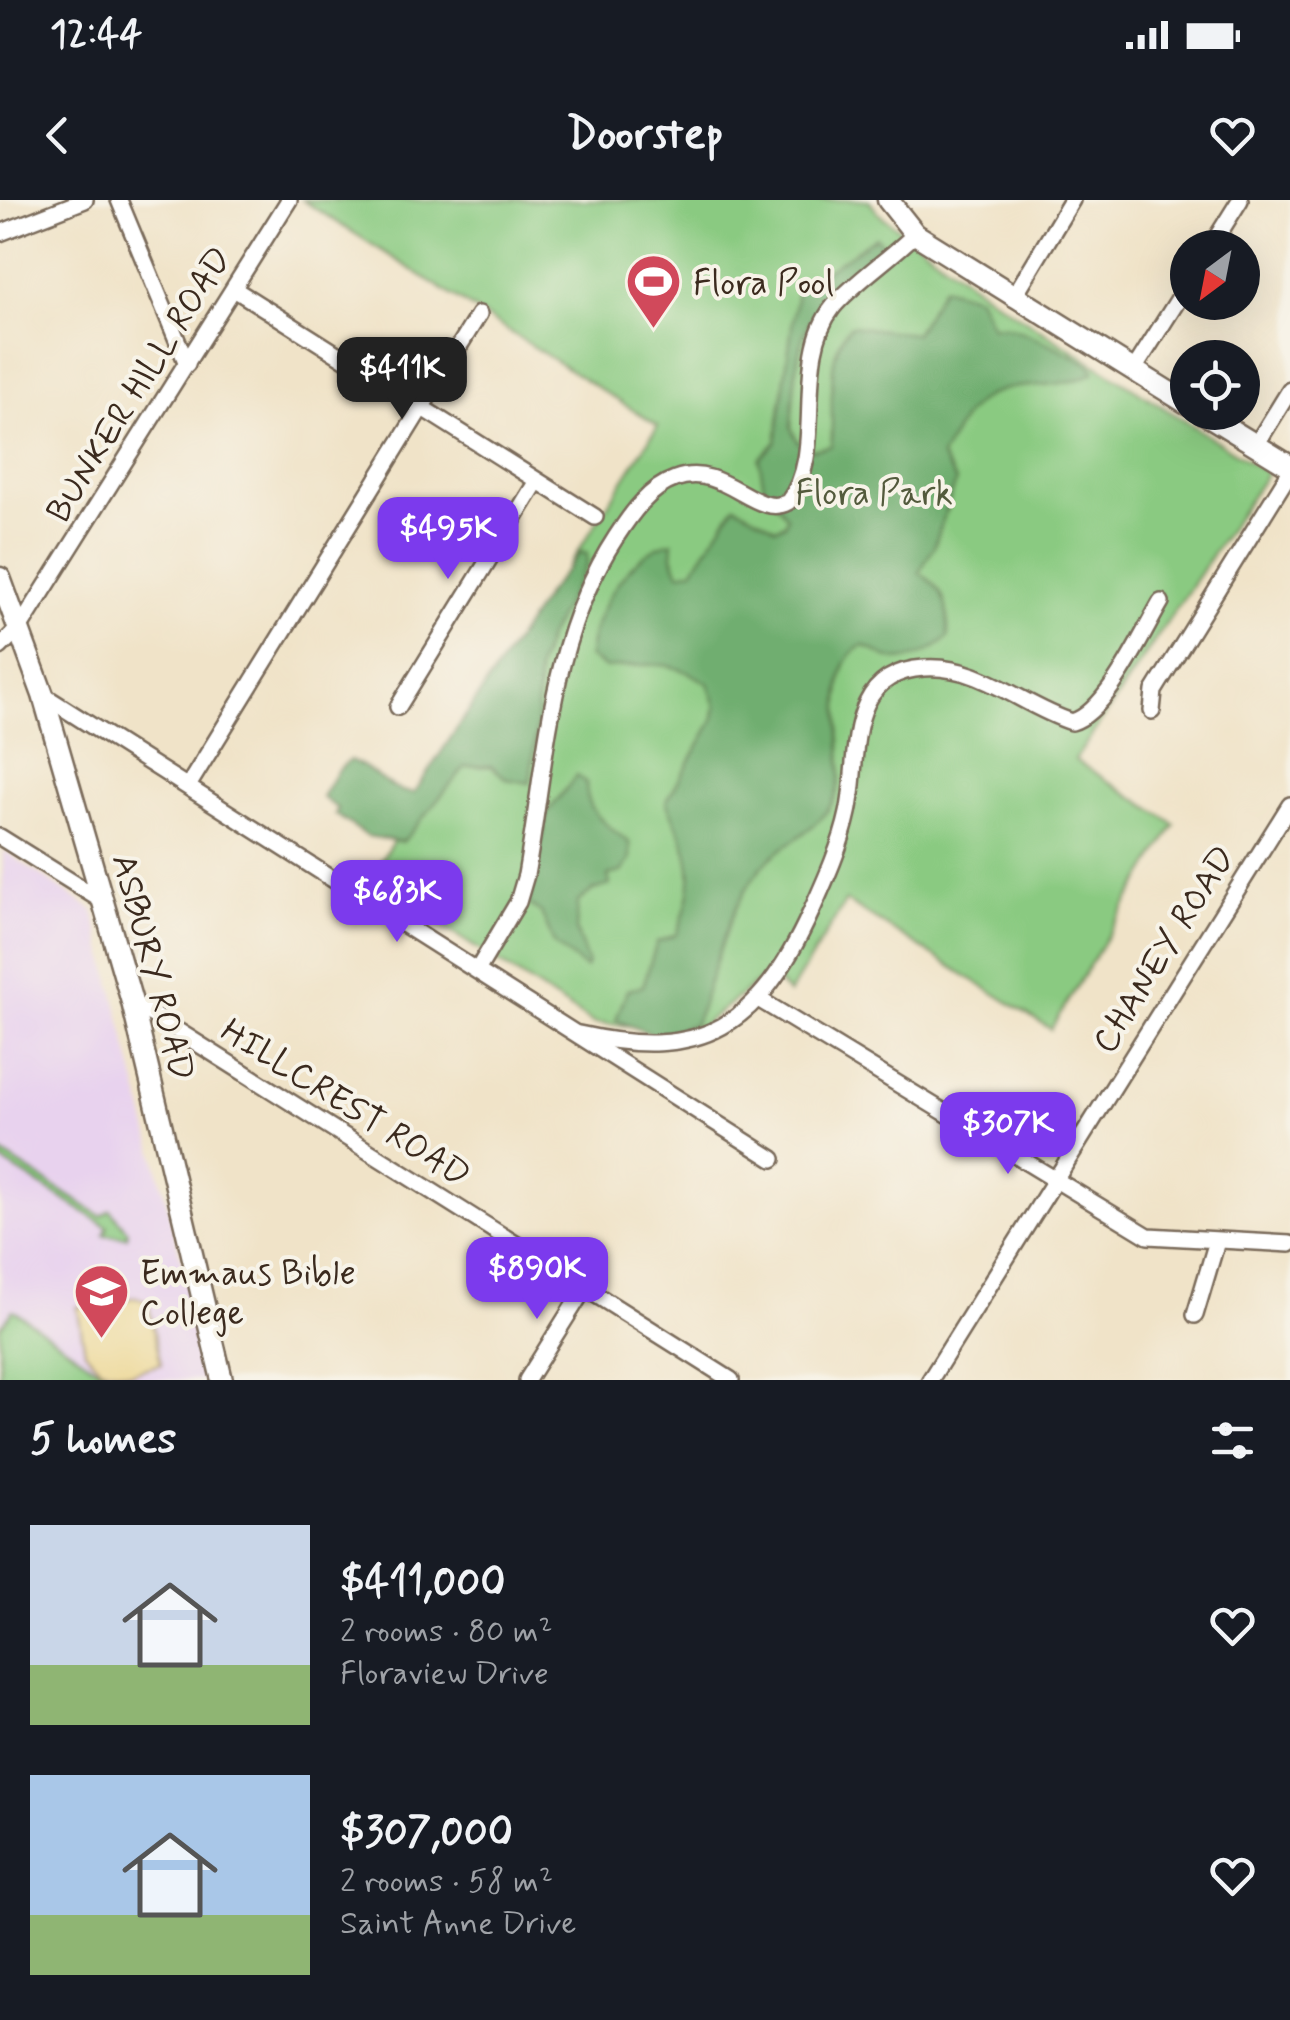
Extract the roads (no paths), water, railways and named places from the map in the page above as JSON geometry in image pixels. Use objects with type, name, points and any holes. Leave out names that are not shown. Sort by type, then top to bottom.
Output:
[{"type":"main road","points":[[898,203],[915,234],[1170,393]]},
{"type":"main road","points":[[1231,430],[1290,469]]},
{"type":"main road","name":"ASBURY ROAD","points":[[0,578],[43,695],[132,1002],[222,1380]]},
{"type":"street","points":[[0,234],[84,200]]},
{"type":"street","points":[[119,200],[187,364]]},
{"type":"street","name":"BUNKER HILL ROAD","points":[[0,647],[20,626],[288,200]]},
{"type":"street","points":[[1012,298],[1072,200]]},
{"type":"street","points":[[1221,230],[1240,200]]},
{"type":"street","points":[[478,970],[518,902],[526,876],[563,650],[593,574],[638,507],[671,480],[712,476],[763,504],[776,507],[788,502],[804,454],[811,361],[832,308],[915,234]]},
{"type":"street","points":[[234,289],[595,517]]},
{"type":"street","points":[[1134,372],[1170,313]]},
{"type":"street","points":[[188,786],[479,314]]},
{"type":"street","points":[[1256,445],[1290,390]]},
{"type":"street","points":[[1152,711],[1154,691],[1290,469]]},
{"type":"street","points":[[398,707],[537,481]]},
{"type":"street","points":[[578,1034],[632,1045],[679,1043],[720,1030],[760,1000],[805,925],[838,846],[849,810],[852,744],[859,718],[876,693],[896,675],[920,668],[942,668],[979,677],[1052,716],[1072,722],[1087,718],[1162,602]]},
{"type":"street","points":[[43,695],[772,1159]]},
{"type":"street","name":"CHANEY ROAD","points":[[930,1380],[1290,805]]},
{"type":"street","points":[[0,837],[104,902]]},
{"type":"street","points":[[760,1000],[1148,1236],[1290,1244]]},
{"type":"street","name":"HILLCREST ROAD","points":[[132,1002],[730,1380]]},
{"type":"street","points":[[1195,1315],[1217,1240]]},
{"type":"street","points":[[527,1380],[584,1289]]},
{"type":"place","name":"Flora Pool","points":[[654,331]]},
{"type":"place","name":"Emmaus Bible College","points":[[101,1341]]},
{"type":"park label","name":"Flora Park","points":[[874,492]]}]
